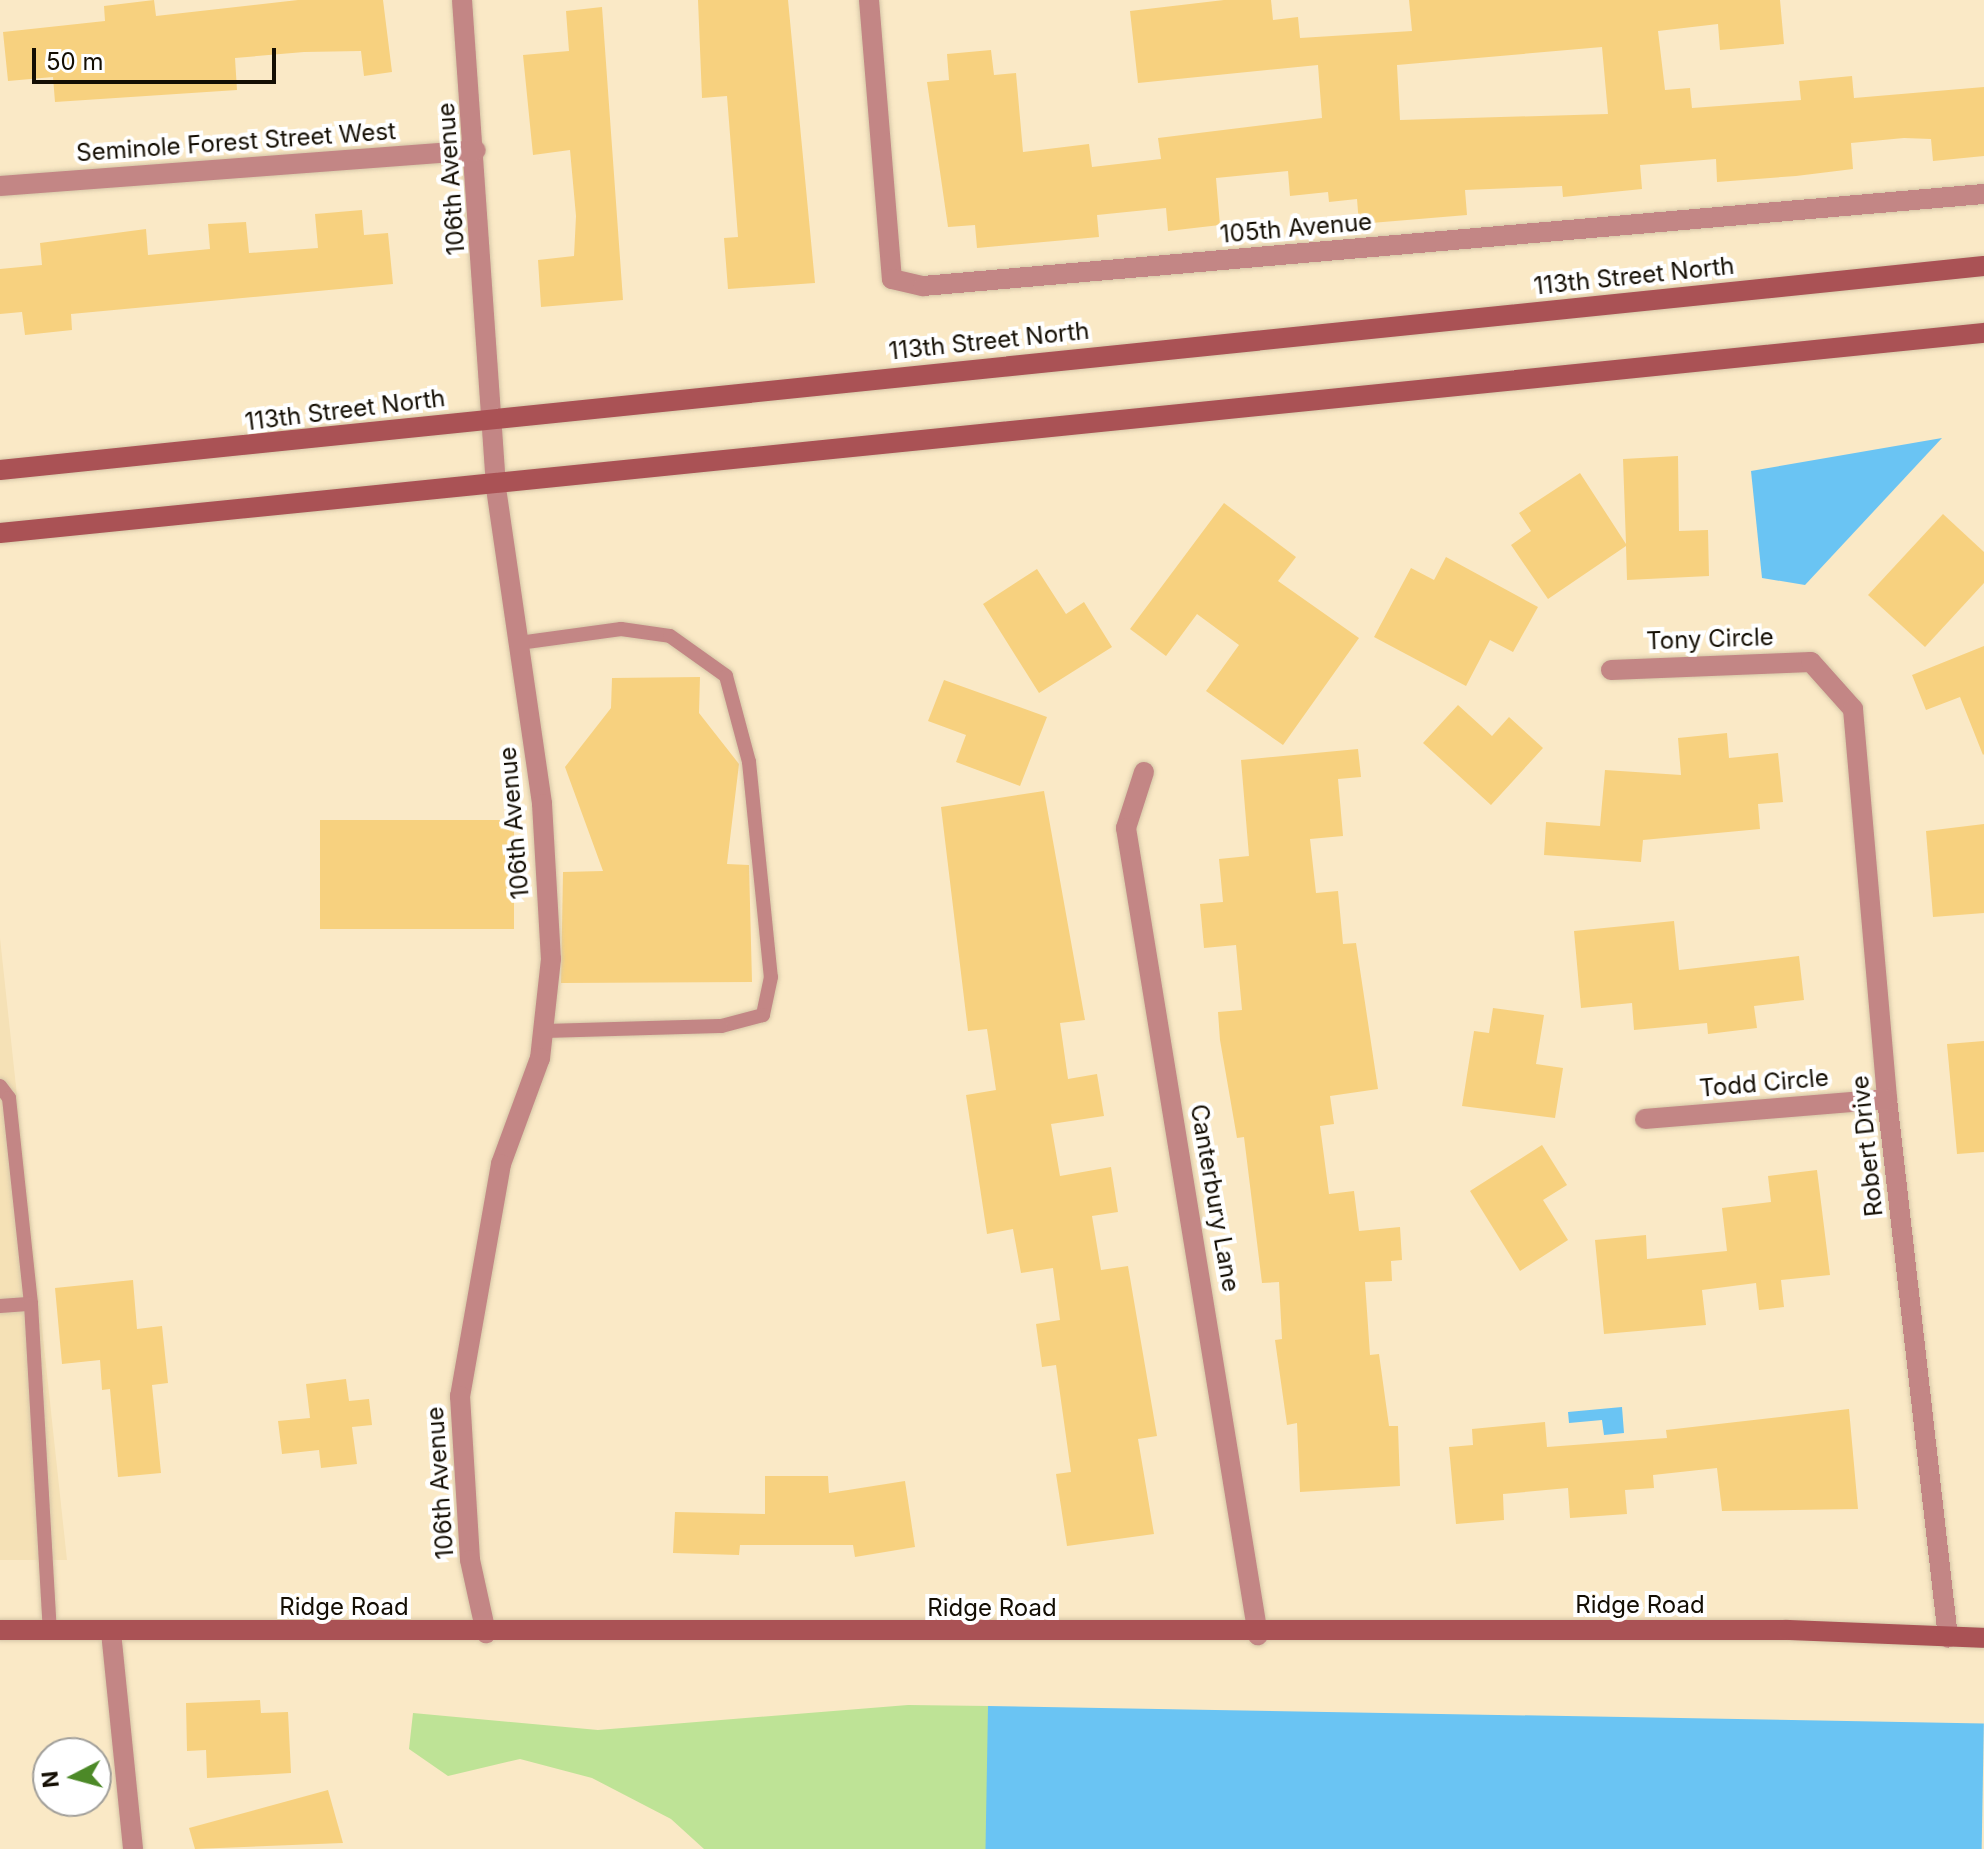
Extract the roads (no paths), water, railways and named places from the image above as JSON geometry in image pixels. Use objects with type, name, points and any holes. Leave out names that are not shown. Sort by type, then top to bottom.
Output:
[{"type":"main road","name":"113th Street North","points":[[0,470],[1984,266]]},
{"type":"main road","points":[[0,533],[496,488],[1984,333]]},
{"type":"main road","name":"Ridge Road","points":[[0,1630],[1258,1635],[1787,1630],[1984,1638]]},
{"type":"street","name":"106th Avenue","points":[[462,0],[476,150],[496,488],[542,804],[551,959],[543,1031],[501,1164],[460,1396],[470,1560],[486,1633]]},
{"type":"street","name":"105th Avenue","points":[[869,0],[892,279],[923,286],[1984,194]]},
{"type":"street","name":"Seminole Forest Street West","points":[[0,186],[476,150]]},
{"type":"street","name":"Tony Circle","points":[[1611,670],[1811,662]]},
{"type":"street","name":"Robert Drive","points":[[1811,662],[1853,709],[1887,1099],[1948,1638]]},
{"type":"street","name":"Canterbury Lane","points":[[1144,772],[1126,828],[1258,1635]]},
{"type":"street","name":"Todd Circle","points":[[1645,1119],[1887,1099]]},
{"type":"street","points":[[111,1632],[133,1849]]},
{"type":"lane","points":[[519,643],[621,629],[670,636],[726,676],[749,762],[771,977],[763,1015],[721,1026],[543,1031]]},
{"type":"lane","points":[[0,1086],[9,1098],[31,1304],[50,1631]]},
{"type":"lane","points":[[0,1306],[31,1304]]},
{"type":"water","points":[[1942,438],[1805,585],[1762,578],[1751,471]]},
{"type":"water","points":[[1622,1407],[1624,1433],[1604,1435],[1602,1420],[1569,1423],[1568,1412]]},
{"type":"water","points":[[988,1706],[1984,1723],[1982,1849],[986,1849]]}]
